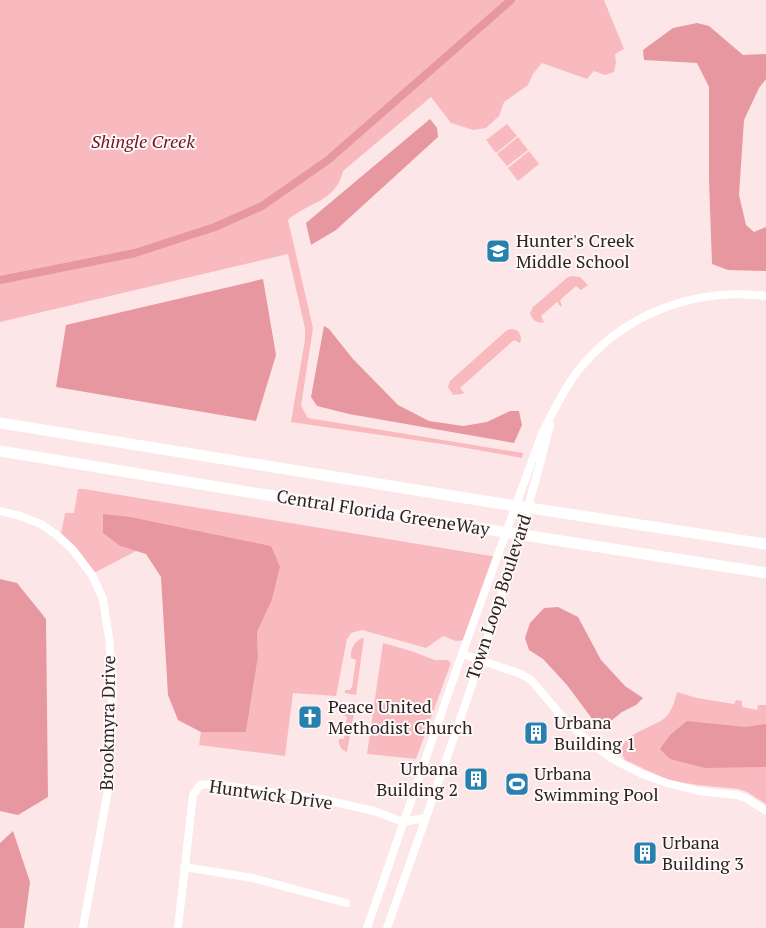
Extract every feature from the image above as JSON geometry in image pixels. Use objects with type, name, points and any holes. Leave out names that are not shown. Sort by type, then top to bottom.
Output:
[{"type":"highway","name":"Central Florida GreeneWay","points":[[0,423],[503,504],[766,544]]},
{"type":"highway","name":"Central Florida GreeneWay","points":[[0,451],[766,573]]},
{"type":"street","name":"Town Loop Boulevard","points":[[367,928],[462,654],[541,436],[555,406],[575,375],[595,352],[616,334],[654,311],[701,297],[729,294],[766,296]]},
{"type":"street","name":"Town Loop Boulevard","points":[[387,928],[480,660],[538,472],[555,406]]},
{"type":"street","name":"Brookmyra Drive","points":[[0,512],[20,516],[41,524],[58,536],[92,575],[103,599],[109,638],[113,686],[108,790],[83,928]]},
{"type":"street","points":[[462,654],[521,674],[531,680],[582,736],[611,758],[667,783],[746,798],[766,811]]},
{"type":"street","name":"Huntwick Drive","points":[[178,928],[193,795],[200,785],[212,784],[321,799],[374,811],[404,822]]},
{"type":"street","points":[[404,822],[425,818]]},
{"type":"street","points":[[184,867],[253,878],[346,903]]},
{"type":"green space","name":"Shingle Creek","points":[[0,0],[604,0],[624,49],[615,54],[614,72],[605,75],[594,71],[587,79],[542,63],[533,74],[528,85],[504,102],[499,116],[486,128],[473,130],[451,123],[431,97],[343,171],[334,189],[328,195],[288,220],[313,328],[301,406],[308,418],[523,453],[522,458],[449,445],[291,422],[305,340],[305,328],[288,254],[0,322]]},
{"type":"green space","points":[[507,124],[517,136],[496,153],[486,140]]},
{"type":"green space","points":[[518,137],[528,150],[507,166],[497,154]]},
{"type":"green space","points":[[529,151],[539,164],[518,181],[508,168]]},
{"type":"green space","points":[[568,277],[580,277],[588,285],[581,290],[576,286],[560,300],[562,306],[557,302],[541,316],[544,322],[537,322],[533,319],[530,313],[533,307]]},
{"type":"green space","points":[[511,329],[520,333],[520,343],[514,340],[460,388],[464,393],[453,395],[448,387],[450,381],[507,330]]},
{"type":"green space","points":[[78,489],[497,557],[467,640],[456,641],[443,636],[426,648],[362,630],[351,633],[347,639],[336,696],[293,693],[285,756],[199,745],[201,732],[246,732],[258,657],[257,632],[272,600],[280,567],[120,546],[136,551],[94,573],[77,549],[61,534],[65,513],[74,513]]},
{"type":"green space","points":[[364,638],[356,695],[345,693],[345,690],[350,690],[352,687],[356,660],[351,658],[352,649]]},
{"type":"green space","points":[[383,643],[435,660],[447,660],[451,663],[416,759],[367,754]]},
{"type":"green space","points":[[677,692],[697,698],[734,704],[736,700],[742,701],[742,707],[757,710],[758,705],[766,705],[766,804],[747,792],[738,789],[668,780],[625,760],[622,751],[628,738],[666,717],[673,705]]},
{"type":"green space","points":[[342,711],[354,713],[347,752],[342,749],[339,743],[339,739],[344,739],[347,717],[343,715]]},
{"type":"shaded area","points":[[697,23],[709,26],[743,55],[766,54],[766,79],[759,88],[744,120],[739,195],[746,225],[754,232],[766,227],[766,271],[728,270],[712,264],[709,179],[709,87],[697,63],[644,60],[643,50],[673,28]]},
{"type":"shaded area","points":[[430,119],[437,128],[438,137],[336,230],[311,245],[306,223]]},
{"type":"shaded area","points":[[263,279],[276,355],[256,421],[56,387],[66,325]]},
{"type":"shaded area","points":[[324,326],[329,329],[353,359],[398,405],[429,421],[463,426],[487,422],[510,411],[519,411],[522,425],[514,443],[349,414],[317,406],[311,397]]},
{"type":"shaded area","points":[[103,514],[130,517],[271,546],[280,567],[272,600],[257,632],[258,657],[246,732],[201,732],[178,720],[168,695],[161,577],[146,554],[120,546],[103,533]]},
{"type":"shaded area","points":[[0,579],[17,583],[46,619],[48,797],[18,815],[0,811]]},
{"type":"shaded area","points":[[558,607],[578,617],[601,660],[625,686],[643,698],[636,705],[622,712],[607,724],[593,720],[567,685],[543,659],[529,650],[525,638],[530,623],[544,608]]},
{"type":"shaded area","points":[[687,721],[746,727],[766,724],[766,767],[705,768],[670,759],[660,749],[670,735]]},
{"type":"shaded area","points":[[13,831],[30,882],[24,928],[0,928],[0,843]]},
{"type":"waterway","name":"Shingle Creek","points":[[0,280],[135,253],[215,227],[262,206],[328,160],[511,0]]},
{"type":"place","name":"Hunter's Creek Middle School","points":[[498,251]]},
{"type":"place","name":"Peace United Methodist Church","points":[[310,717]]},
{"type":"place","name":"Urbana Building 1","points":[[536,733]]},
{"type":"place","name":"Urbana Building 2","points":[[476,779]]},
{"type":"place","name":"Urbana Swimming Pool","points":[[517,784]]},
{"type":"place","name":"Urbana Building 3","points":[[645,853]]}]
